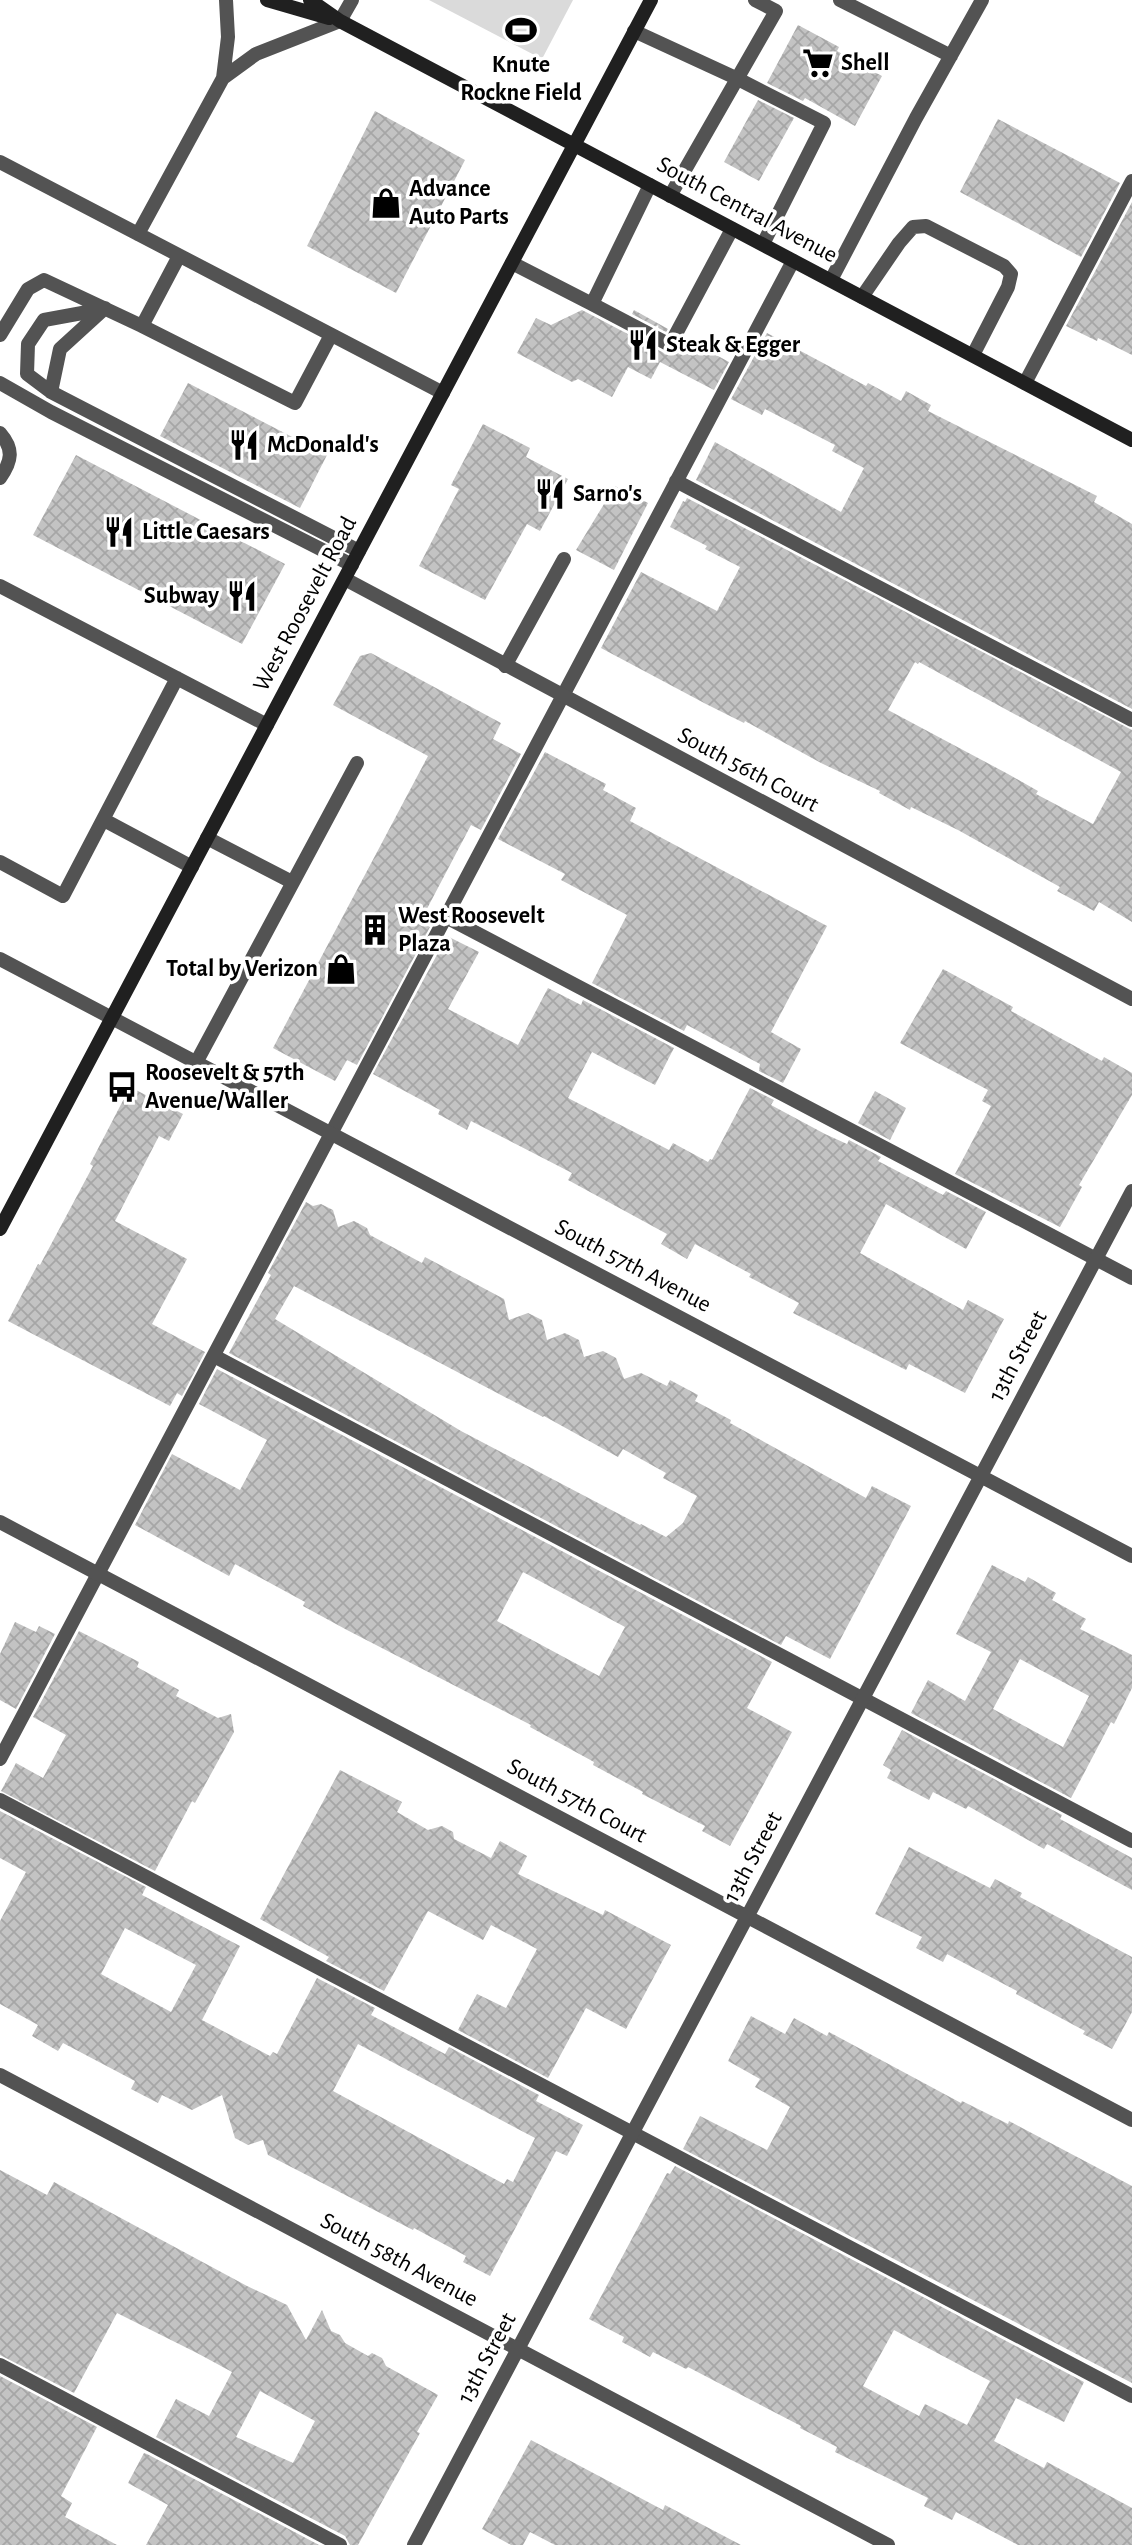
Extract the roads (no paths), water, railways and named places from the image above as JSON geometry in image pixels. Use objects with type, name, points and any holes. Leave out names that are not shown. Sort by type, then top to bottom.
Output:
[{"type":"main road","name":"South Central Avenue","points":[[267,0],[340,22]]},
{"type":"main road","name":"South Central Avenue","points":[[310,0],[340,22],[1132,440]]},
{"type":"main road","name":"West Roosevelt Road","points":[[0,1229],[651,0]]},
{"type":"street","points":[[138,234],[223,78],[228,37],[226,0]]},
{"type":"street","points":[[223,78],[256,54],[340,22],[352,0]]},
{"type":"street","points":[[670,196],[776,10],[755,0]]},
{"type":"street","points":[[840,0],[951,56]]},
{"type":"street","points":[[831,280],[982,0]]},
{"type":"street","points":[[634,31],[736,78],[824,123],[763,244]]},
{"type":"street","points":[[0,162],[443,393]]},
{"type":"street","points":[[1025,383],[1132,181]]},
{"type":"street","points":[[592,304],[650,185]]},
{"type":"street","points":[[862,297],[913,227],[926,226],[1004,266],[1011,274],[1008,287],[973,355]]},
{"type":"street","points":[[512,263],[670,345],[733,229]]},
{"type":"street","points":[[142,326],[179,256]]},
{"type":"street","points":[[0,1759],[793,261]]},
{"type":"street","points":[[0,335],[28,289],[44,280],[295,403],[331,335]]},
{"type":"street","points":[[51,392],[60,349],[105,308]]},
{"type":"street","points":[[105,308],[44,320],[28,344],[27,374],[51,392],[359,551]]},
{"type":"street","points":[[0,383],[51,412],[352,565]]},
{"type":"street","points":[[0,433],[9,443],[10,457],[0,478]]},
{"type":"street","points":[[676,481],[1132,720]]},
{"type":"street","points":[[505,666],[564,559]]},
{"type":"street","name":"South 56th Court","points":[[345,579],[1132,999]]},
{"type":"street","points":[[0,586],[267,725]]},
{"type":"street","points":[[0,862],[63,896],[177,678]]},
{"type":"street","points":[[197,1061],[357,763]]},
{"type":"street","points":[[104,820],[192,867]]},
{"type":"street","points":[[207,838],[292,882]]},
{"type":"street","points":[[446,917],[1132,1278]]},
{"type":"street","name":"South 57th Avenue","points":[[0,959],[1132,1556]]},
{"type":"street","name":"13th Street","points":[[414,2545],[1132,1191]]},
{"type":"street","points":[[214,1356],[1132,1841]]},
{"type":"street","name":"South 57th Court","points":[[0,1522],[1132,2120]]},
{"type":"street","points":[[0,1800],[1132,2396]]},
{"type":"street","name":"South 58th Avenue","points":[[0,2075],[888,2545]]},
{"type":"street","points":[[0,2365],[340,2545]]},
{"type":"place","name":"Knute Rockne Field","points":[[521,30]]},
{"type":"place","name":"Shell","points":[[818,63]]},
{"type":"place","name":"Advance Auto Parts","points":[[386,203]]},
{"type":"place","name":"Steak & Egger","points":[[643,345]]},
{"type":"place","name":"McDonald's","points":[[244,445]]},
{"type":"place","name":"Sarno's","points":[[550,494]]},
{"type":"place","name":"Little Caesars","points":[[119,532]]},
{"type":"place","name":"Subway","points":[[242,596]]},
{"type":"place","name":"West Roosevelt Plaza","points":[[375,930]]},
{"type":"place","name":"Total by Verizon","points":[[341,969]]},
{"type":"place","name":"Roosevelt & 57th Avenue/Waller","points":[[122,1087]]}]
